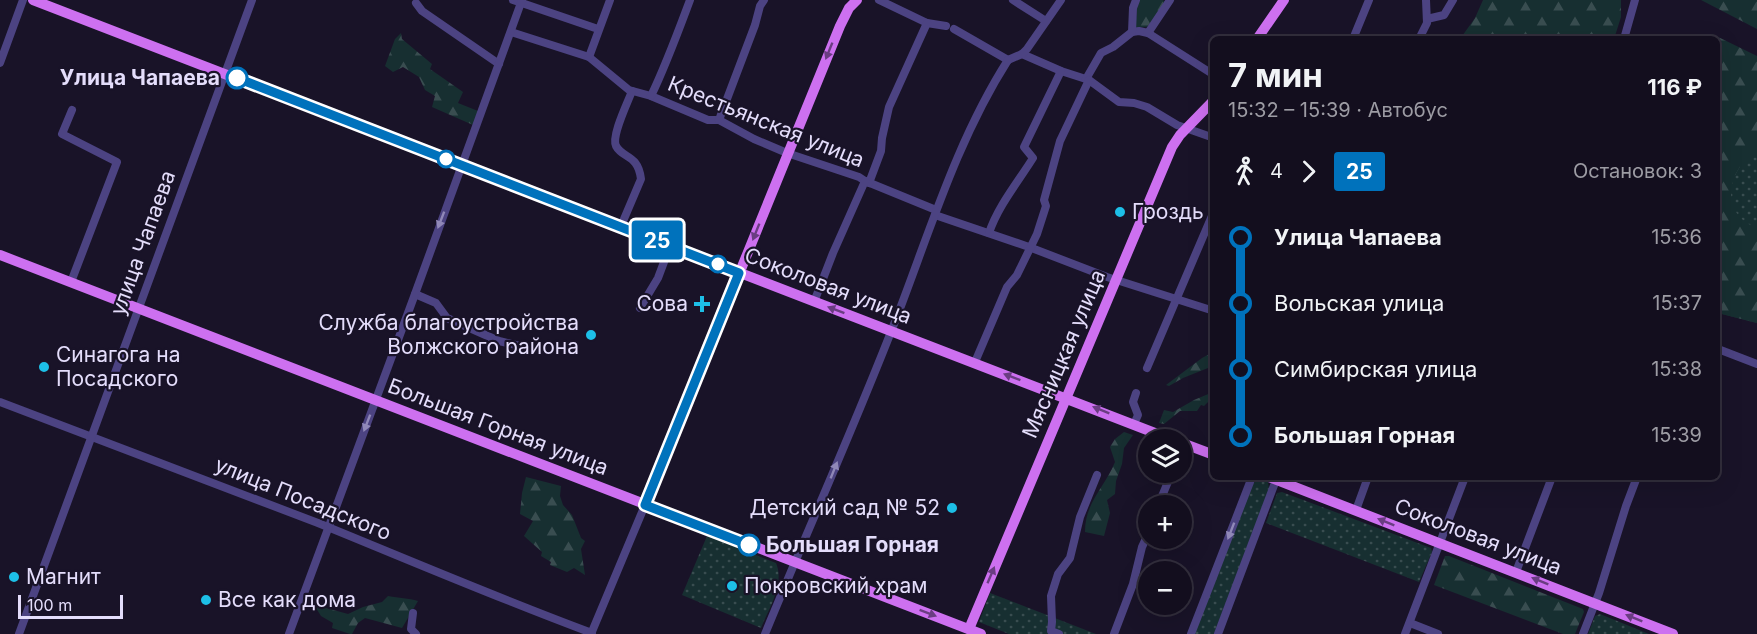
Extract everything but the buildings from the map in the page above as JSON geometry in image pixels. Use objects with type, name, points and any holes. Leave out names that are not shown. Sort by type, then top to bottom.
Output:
[{"type":"main road","name":"Соколовая улица","points":[[33,0],[1146,429]]},
{"type":"main road","points":[[645,505],[840,26],[849,8],[857,0]]},
{"type":"main road","points":[[1259,36],[1284,0]]},
{"type":"main road","name":"Мясницкая улица","points":[[968,632],[1172,147],[1210,104]]},
{"type":"main road","name":"Большая Горная улица","points":[[0,255],[795,562],[968,632],[981,634]]},
{"type":"main road","points":[[1192,449],[1210,454]]},
{"type":"main road","name":"Соколовая улица","points":[[1276,480],[1673,634]]},
{"type":"street","points":[[0,63],[23,0]]},
{"type":"street","name":"улица Чапаева","points":[[19,634],[252,0]]},
{"type":"street","points":[[510,32],[589,57],[610,0]]},
{"type":"street","points":[[651,96],[666,68],[690,0]]},
{"type":"street","points":[[719,120],[764,0]]},
{"type":"street","points":[[879,0],[927,23],[950,27],[1008,60]]},
{"type":"street","points":[[1013,0],[1046,21]]},
{"type":"street","points":[[765,634],[891,331],[955,164],[982,106],[1008,60],[1022,54],[1061,0]]},
{"type":"street","points":[[1132,32],[1133,8],[1136,0]]},
{"type":"street","points":[[1148,33],[1170,0]]},
{"type":"street","points":[[1354,36],[1369,0]]},
{"type":"street","points":[[1420,36],[1427,19],[1425,0]]},
{"type":"street","points":[[1427,19],[1443,15],[1453,0]]},
{"type":"street","points":[[1625,36],[1635,0]]},
{"type":"street","points":[[289,634],[462,165],[519,1],[598,29]]},
{"type":"street","points":[[416,3],[422,10],[498,64]]},
{"type":"street","points":[[814,302],[832,254],[881,151],[889,107],[927,23]]},
{"type":"street","points":[[975,362],[1007,287],[1017,275],[1037,234],[1046,206],[1044,200],[1060,141],[1101,53],[1132,32],[1139,31],[1148,33],[1210,72]]},
{"type":"street","points":[[1022,54],[1061,71],[1088,79],[1119,102],[1147,107],[1162,117],[1210,137]]},
{"type":"street","name":"Крестьянская улица","points":[[589,57],[632,91],[651,96],[708,120],[719,120],[754,139],[859,177],[989,233],[1115,280],[1210,310]]},
{"type":"street","points":[[989,233],[992,223],[1034,158],[1024,147],[1061,71]]},
{"type":"street","points":[[621,226],[641,179],[635,161],[616,147],[615,141],[616,132],[632,91]]},
{"type":"street","points":[[71,282],[117,162],[62,134],[72,110]]},
{"type":"street","points":[[1147,368],[1210,221]]},
{"type":"street","points":[[640,308],[658,278],[670,246]]},
{"type":"street","points":[[415,294],[436,303],[447,318],[499,341],[533,349]]},
{"type":"street","points":[[1720,350],[1757,364]]},
{"type":"street","points":[[1134,424],[1138,415],[1133,402],[1136,393]]},
{"type":"street","name":"улица Посадского","points":[[0,402],[328,528],[592,633]]},
{"type":"street","points":[[1055,632],[1051,596],[1058,574],[1070,558],[1080,517],[1097,475]]},
{"type":"street","points":[[1191,634],[1251,480]]},
{"type":"street","points":[[1218,634],[1270,480]]},
{"type":"street","points":[[1356,510],[1367,480]]},
{"type":"street","points":[[1405,634],[1464,480]]},
{"type":"street","points":[[1516,572],[1550,480]]},
{"type":"street","points":[[1583,634],[1636,480]]},
{"type":"street","points":[[592,633],[645,505]]},
{"type":"street","points":[[1114,634],[1133,584],[1142,549]]},
{"type":"street","points":[[413,613],[411,629],[416,634]]},
{"type":"street","points":[[1410,623],[1438,634]]},
{"type":"green space","points":[[1138,0],[1163,0],[1166,3],[1147,27],[1135,28]]},
{"type":"green space","points":[[1483,0],[1621,0],[1621,17],[1615,36],[1598,34],[1597,36],[1462,36],[1475,18]]},
{"type":"green space","points":[[1701,0],[1757,0],[1757,29]]},
{"type":"green space","points":[[401,33],[402,39],[432,64],[430,69],[463,92],[458,103],[478,111],[473,125],[432,107],[435,96],[425,90],[419,77],[403,67],[393,72],[385,66],[395,39]]},
{"type":"green space","points":[[1720,38],[1757,56],[1757,150],[1739,169],[1731,191],[1736,212],[1757,228],[1757,323],[1720,314]]},
{"type":"green space","points":[[1720,79],[1757,81],[1757,323],[1720,314]]},
{"type":"green space","points":[[1210,354],[1210,367],[1169,386],[1166,385]]},
{"type":"green space","points":[[1210,393],[1210,400],[1204,406],[1201,405],[1197,411],[1180,411],[1164,424],[1159,423],[1164,410],[1173,412]]},
{"type":"green space","points":[[1124,432],[1133,435],[1124,448],[1115,494],[1107,500],[1110,513],[1104,536],[1085,532],[1088,512],[1115,462],[1110,447],[1115,439]]},
{"type":"green space","points":[[526,477],[561,486],[560,496],[563,505],[572,515],[581,538],[585,541],[581,549],[585,575],[574,568],[567,572],[550,565],[551,562],[541,556],[542,552],[524,536],[533,521],[520,514]]},
{"type":"green space","points":[[1263,480],[1268,482],[1269,489],[1214,634],[1194,634],[1252,484]]},
{"type":"green space","points":[[1282,492],[1431,548],[1432,552],[1419,582],[1266,523],[1277,493]]},
{"type":"green space","name":"Покровский храм","points":[[707,536],[776,563],[779,579],[777,588],[761,628],[682,595]]},
{"type":"green space","points":[[1445,556],[1583,609],[1584,612],[1575,634],[1563,634],[1434,585]]},
{"type":"green space","points":[[990,593],[1096,634],[1009,634],[979,622]]},
{"type":"green space","points":[[388,596],[418,601],[402,628],[365,618],[350,634],[332,628],[333,623],[321,616],[316,608],[319,606],[348,614],[382,602]]},
{"type":"green space","points":[[1600,614],[1649,634],[1588,634],[1595,616]]},
{"type":"bus line","name":"25","points":[[237,78],[739,273],[645,505],[749,545]]},
{"type":"place","name":"Улица Чапаева","points":[[237,78]]},
{"type":"place","name":"Гроздь","points":[[1120,212]]},
{"type":"place","name":"Сова","points":[[702,304]]},
{"type":"place","name":"Служба благоустройства Волжского района","points":[[591,335]]},
{"type":"place","name":"Синагога на Посадского","points":[[44,367]]},
{"type":"place","name":"Детский сад № 52","points":[[952,508]]},
{"type":"place","name":"Большая Горная","points":[[749,545]]},
{"type":"place","name":"Магнит","points":[[14,577]]},
{"type":"place","name":"Покровский храм","points":[[732,586]]},
{"type":"place","name":"Все как дома","points":[[206,600]]}]
